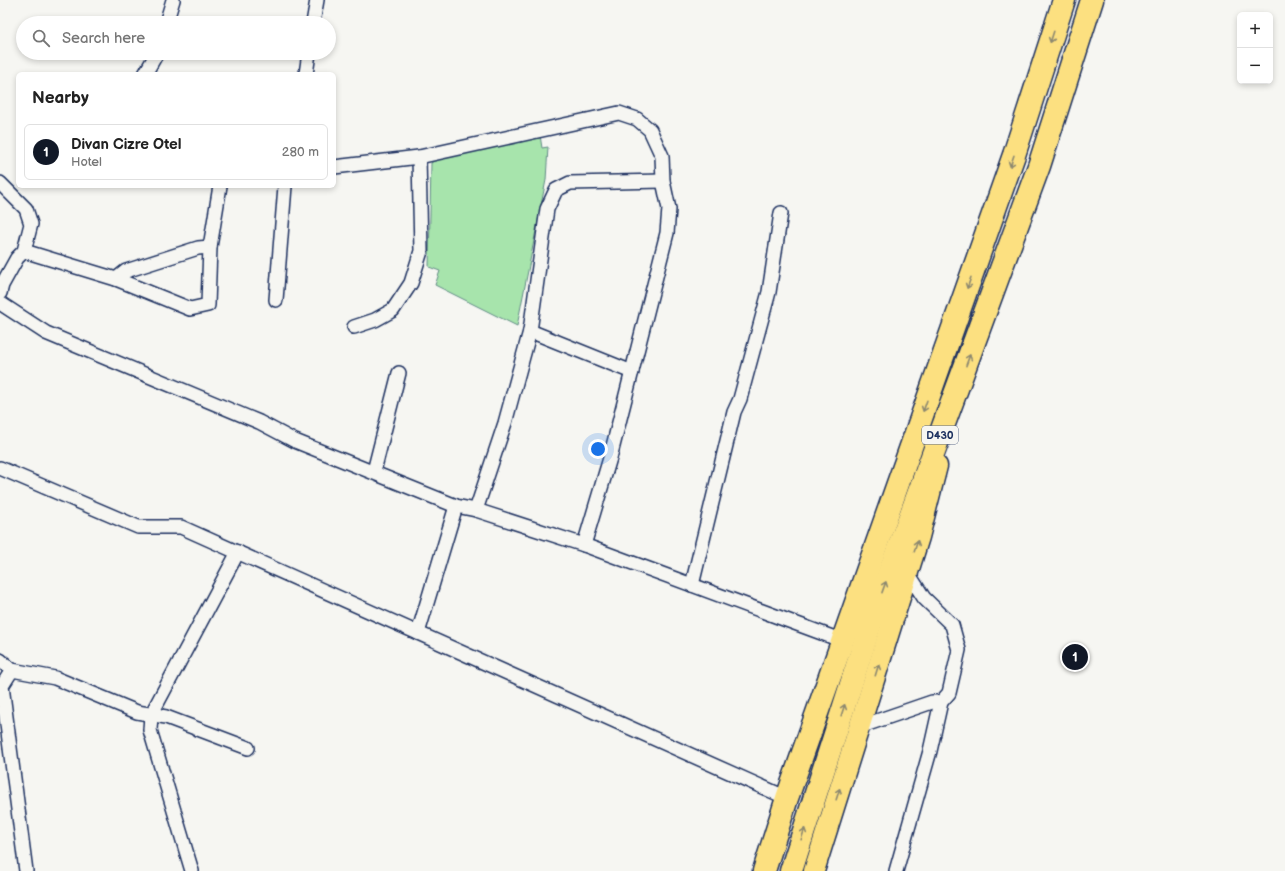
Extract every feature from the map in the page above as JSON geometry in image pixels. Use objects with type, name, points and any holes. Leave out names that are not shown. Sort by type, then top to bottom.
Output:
[{"type":"highway","name":"D430","points":[[764,871],[787,798],[1014,155],[1064,0]]},
{"type":"highway","name":"D430","points":[[791,871],[871,622],[1040,166],[1092,0]]},
{"type":"main road","points":[[814,871],[919,537],[958,386]]},
{"type":"street","points":[[168,16],[173,0]]},
{"type":"street","points":[[314,16],[316,0]]},
{"type":"street","points":[[146,72],[153,60]]},
{"type":"street","points":[[306,72],[308,60]]},
{"type":"street","points":[[336,167],[419,157],[620,113],[637,119],[650,130],[662,156],[663,181],[669,209],[667,233],[610,458],[584,544]]},
{"type":"street","points":[[354,327],[375,320],[393,310],[411,283],[421,251],[419,157]]},
{"type":"street","points":[[476,510],[505,423],[530,331],[547,209],[556,190],[570,182],[663,181]]},
{"type":"street","points":[[0,183],[26,209],[31,224],[24,251],[17,258],[2,285],[0,293]]},
{"type":"street","points":[[24,251],[116,279],[190,309],[208,305],[210,246],[220,188]]},
{"type":"street","points":[[276,300],[284,188]]},
{"type":"street","points":[[692,585],[734,412],[740,399],[769,292],[781,213]]},
{"type":"street","points":[[116,279],[126,270],[198,248],[210,246]]},
{"type":"street","points":[[0,303],[46,333],[259,422],[295,441],[374,471],[456,506],[476,510],[584,544],[843,641]]},
{"type":"street","points":[[530,331],[632,372]]},
{"type":"street","points":[[374,471],[399,373]]},
{"type":"street","points":[[0,468],[138,527],[181,527],[787,798]]},
{"type":"street","points":[[418,633],[456,506]]},
{"type":"street","points":[[192,871],[150,730],[151,715],[238,552]]},
{"type":"street","points":[[896,871],[930,751],[941,702],[949,693],[958,650],[952,625],[924,598],[908,573]]},
{"type":"street","points":[[0,660],[12,670],[55,678],[137,712],[166,717],[248,748]]},
{"type":"street","points":[[12,670],[1,686],[26,871]]},
{"type":"street","points":[[859,727],[932,702],[941,702]]},
{"type":"green space","points":[[540,135],[542,148],[548,147],[546,180],[517,326],[435,285],[440,271],[429,267],[431,163],[440,157]]},
{"type":"place","name":"Divan Cizre Otel","points":[[1075,657]]}]
